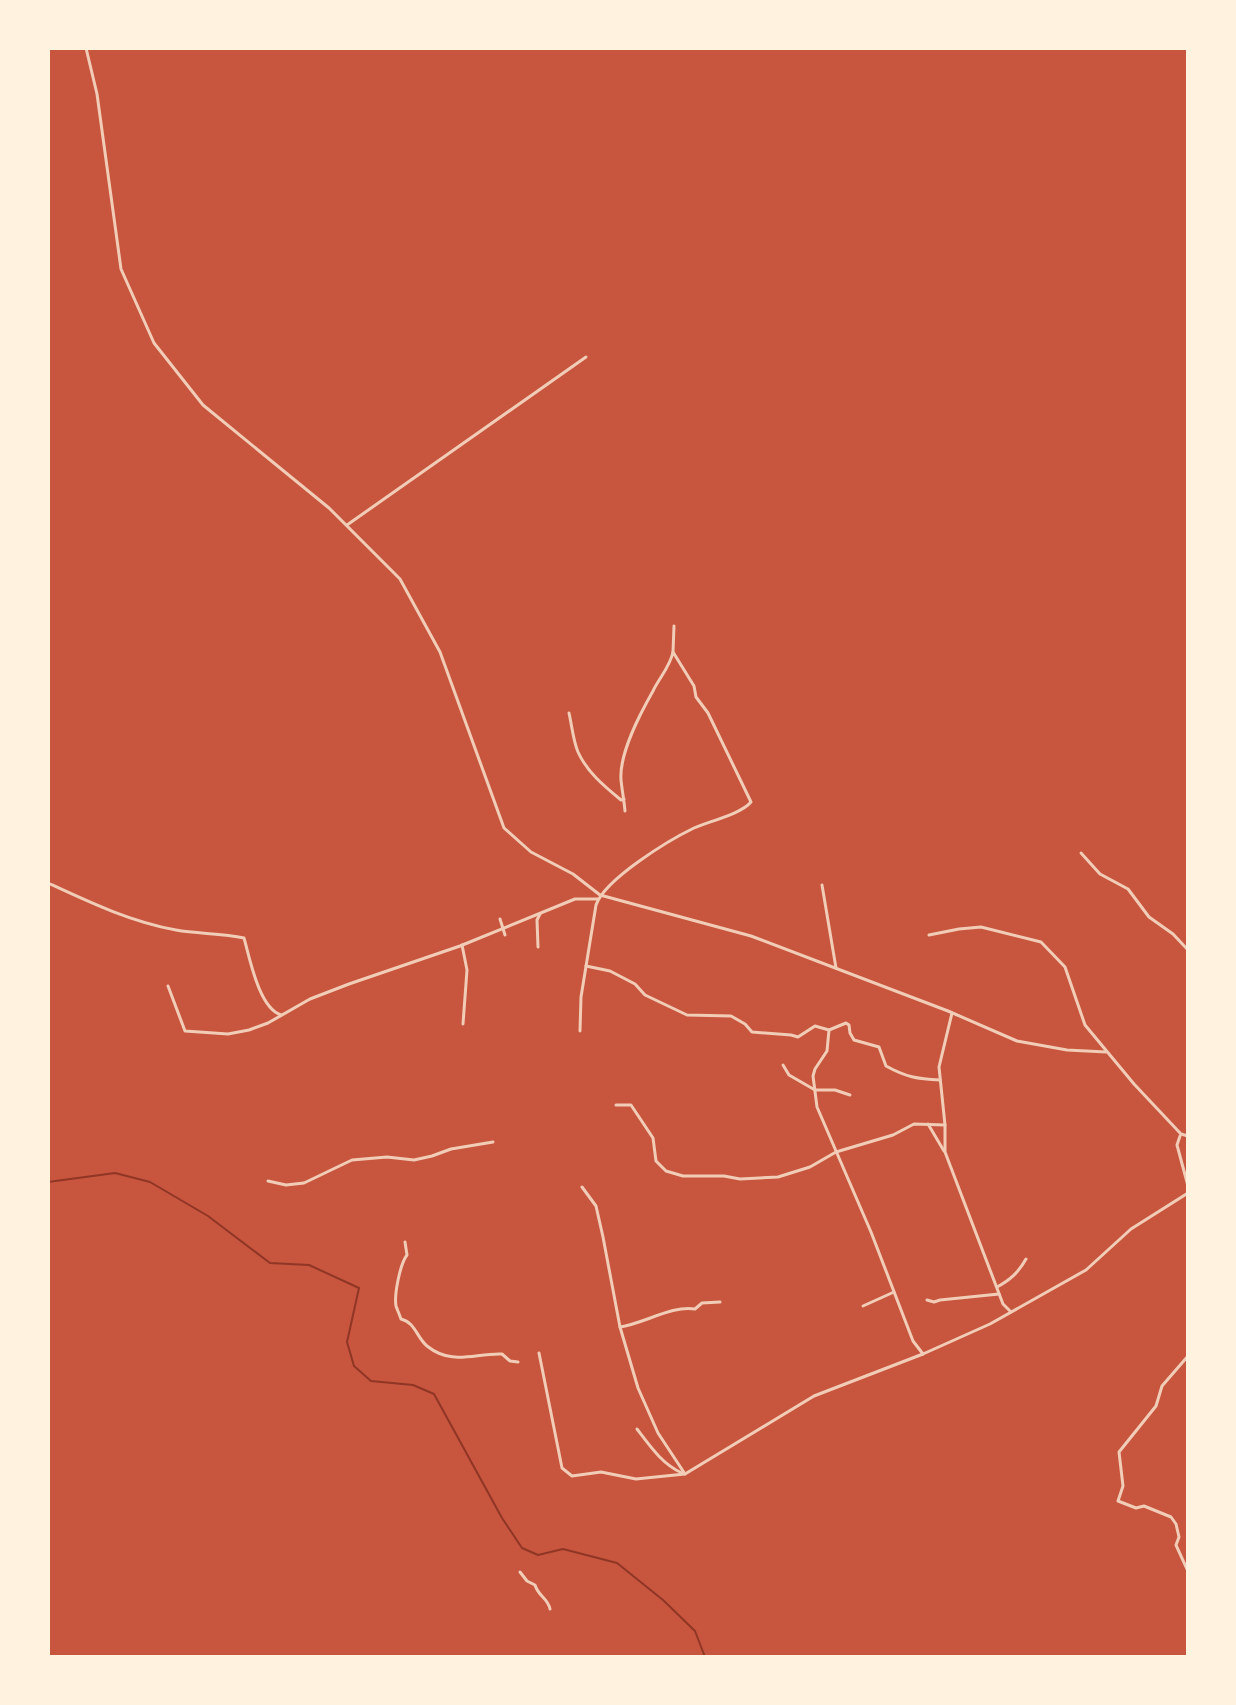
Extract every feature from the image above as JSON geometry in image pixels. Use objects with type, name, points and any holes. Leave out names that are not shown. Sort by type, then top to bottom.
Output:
[{"type":"street","points":[[86,48],[97,94],[121,269],[154,343],[203,405],[318,499],[400,579],[440,652],[504,828],[531,852],[573,874],[599,897]]},
{"type":"street","points":[[346,525],[586,357]]},
{"type":"street","points":[[625,811],[620,777],[633,729],[659,678],[671,662],[674,626]]},
{"type":"street","points":[[580,1031],[581,997],[599,897],[623,872],[651,854],[692,829],[745,809],[751,802],[708,713],[696,697],[694,686],[673,652]]},
{"type":"street","points":[[569,713],[577,750],[586,765],[608,789],[621,800],[624,799]]},
{"type":"street","points":[[1081,853],[1100,874],[1128,889],[1149,917],[1173,934],[1188,950]]},
{"type":"street","points":[[48,883],[111,912],[134,919],[175,930],[244,938],[262,996],[274,1013],[281,1015]]},
{"type":"street","points":[[822,885],[836,968]]},
{"type":"street","points":[[168,986],[185,1031],[228,1034],[249,1030],[310,999],[349,984],[462,945],[575,899],[599,897],[751,936],[1017,1041],[1067,1050],[1106,1052]]},
{"type":"street","points":[[538,947],[537,920],[540,914]]},
{"type":"street","points":[[500,919],[505,935]]},
{"type":"street","points":[[929,935],[981,927],[1041,942],[1065,967],[1085,1025],[1181,1134],[1188,1136]]},
{"type":"street","points":[[462,945],[467,970],[463,1024]]},
{"type":"street","points":[[586,966],[610,971],[635,984],[645,995],[687,1015],[731,1016],[752,1032],[798,1037],[815,1026],[829,1030],[846,1023],[854,1040],[879,1047],[886,1066],[917,1079],[940,1080]]},
{"type":"street","points":[[945,1152],[939,1067],[952,1013]]},
{"type":"street","points":[[829,1030],[827,1051],[813,1076],[817,1107],[871,1232],[913,1341],[923,1354]]},
{"type":"street","points":[[783,1065],[789,1075],[815,1090],[835,1090],[850,1095]]},
{"type":"street","points":[[616,1105],[631,1105],[653,1138],[656,1161],[666,1171],[683,1176],[778,1177],[810,1167],[836,1152],[893,1135],[914,1124],[945,1125]]},
{"type":"street","points":[[928,1124],[945,1152],[1003,1304],[1011,1312]]},
{"type":"street","points":[[1181,1134],[1177,1145],[1188,1186]]},
{"type":"street","points":[[268,1181],[286,1185],[304,1183],[352,1160],[387,1157],[417,1159],[493,1142]]},
{"type":"street","points":[[582,1187],[596,1206],[620,1327],[638,1388],[658,1433],[685,1474]]},
{"type":"street","points":[[539,1353],[562,1468],[572,1476],[601,1472],[636,1479],[685,1474],[814,1396],[990,1324],[1086,1270],[1131,1229],[1188,1193]]},
{"type":"street","points":[[405,1242],[407,1255],[398,1273],[396,1306],[401,1319],[408,1321],[424,1345],[456,1359],[502,1354],[510,1361],[518,1362]]},
{"type":"street","points":[[997,1287],[1020,1270],[1026,1259]]},
{"type":"street","points":[[863,1306],[894,1292]]},
{"type":"street","points":[[927,1300],[934,1302],[999,1294]]},
{"type":"street","points":[[620,1327],[686,1307],[695,1309],[702,1303],[720,1302]]},
{"type":"street","points":[[1187,1569],[1176,1545],[1179,1537],[1171,1517],[1144,1506],[1136,1508],[1118,1501],[1123,1486],[1119,1452],[1156,1406],[1162,1386],[1188,1356]]},
{"type":"street","points":[[637,1429],[662,1460],[685,1474]]},
{"type":"street","points":[[520,1572],[549,1602],[550,1609]]},
{"type":"waterway","points":[[48,1182],[115,1173],[150,1182],[208,1216],[270,1263],[309,1265],[359,1288],[347,1342],[354,1366],[371,1381],[413,1385],[434,1394],[502,1518],[522,1548],[538,1555],[563,1549],[617,1563],[695,1631],[705,1657]]}]
